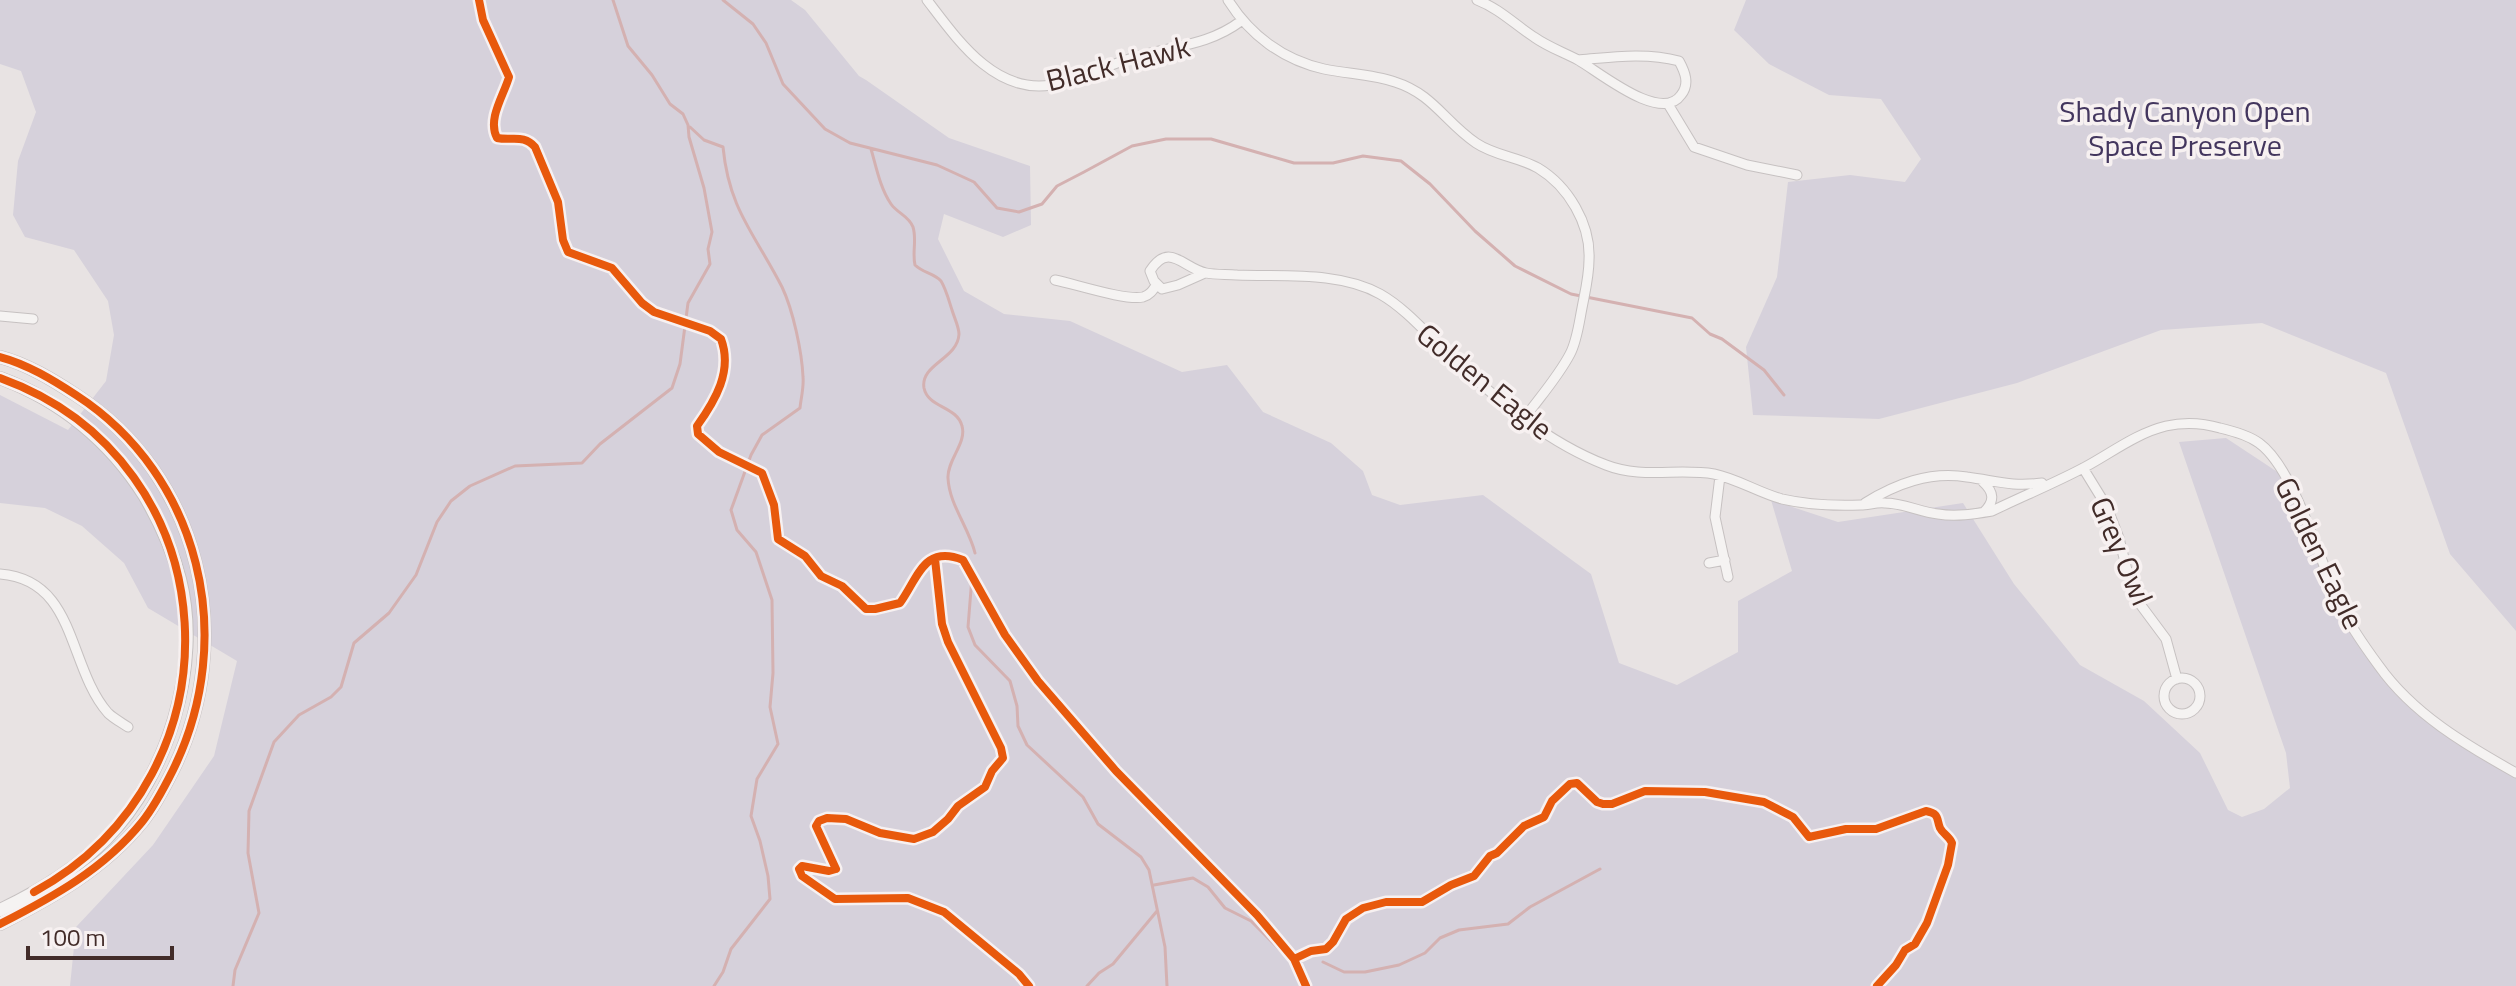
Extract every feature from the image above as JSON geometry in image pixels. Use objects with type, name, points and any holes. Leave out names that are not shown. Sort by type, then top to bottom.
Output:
[{"type":"street","name":"Black Hawk","points":[[927,0],[964,48],[997,74],[1022,83],[1048,85],[1129,58],[1204,41],[1241,21]]},
{"type":"street","points":[[1228,0],[1241,21],[1269,45],[1301,63],[1379,77],[1427,97],[1460,131],[1479,145],[1537,168],[1573,202],[1585,231],[1590,256],[1579,326],[1570,354],[1524,419]]},
{"type":"street","points":[[1477,0],[1498,9],[1552,49],[1578,60],[1616,86],[1640,97],[1668,104],[1680,99],[1686,87],[1686,74],[1679,61],[1665,57],[1631,55],[1578,60]]},
{"type":"street","points":[[1668,104],[1694,147],[1747,165],[1797,175]]},
{"type":"street","name":"Golden Eagle","points":[[1205,273],[1162,289],[1150,271],[1164,257],[1174,257],[1205,273],[1328,279],[1359,285],[1395,304],[1468,373],[1524,419],[1604,465],[1624,471],[1720,476],[1779,498],[1805,503],[1885,503],[1938,514],[1962,516],[1983,513],[2083,468],[2138,437],[2165,426],[2209,425],[2236,432],[2260,444],[2283,472],[2341,608],[2380,668],[2404,695],[2434,721],[2516,773]]},
{"type":"street","points":[[1055,280],[1128,297],[1150,294],[1157,284]]},
{"type":"street","points":[[0,316],[33,319]]},
{"type":"street","points":[[0,357],[53,379],[91,404],[124,434],[166,488],[196,558],[203,604],[205,650],[198,700],[185,745],[165,787],[143,821],[105,861],[66,889],[0,924]]},
{"type":"street","points":[[0,378],[39,395],[85,426],[123,464],[163,530],[181,582],[185,606],[185,656],[172,729],[162,756],[131,808],[106,838],[79,862],[48,884],[0,910]]},
{"type":"street","name":"Grey Owl","points":[[2083,468],[2110,514],[2137,600],[2166,639],[2177,679]]},
{"type":"street","points":[[1720,476],[1715,517],[1728,577]]},
{"type":"street","name":"Golden Eagle","points":[[1862,505],[1889,488],[1918,478],[1954,476],[2018,487],[2052,482]]},
{"type":"street","points":[[1980,479],[1991,489],[1993,497],[1983,513]]},
{"type":"street","points":[[1709,563],[1725,560]]},
{"type":"street","points":[[0,574],[17,576],[43,588],[61,612],[85,675],[108,714],[128,727]]},
{"type":"street","name":"Grey Owl","points":[[2177,679],[2189,679],[2199,688],[2198,705],[2189,713],[2177,714],[2165,702],[2168,685],[2177,679]]},
{"type":"green space","points":[[0,0],[791,0],[805,10],[859,76],[949,138],[1030,166],[1031,225],[1003,237],[944,214],[938,239],[964,291],[1004,314],[1070,321],[1182,372],[1227,365],[1263,412],[1331,443],[1363,471],[1372,495],[1400,505],[1483,495],[1591,574],[1619,663],[1677,685],[1738,652],[1738,601],[1792,571],[1771,500],[1838,522],[1963,503],[2014,584],[2080,665],[2144,701],[2200,753],[2228,810],[2242,817],[2264,809],[2290,788],[2286,753],[2179,442],[2226,438],[2279,473],[2319,565],[2367,658],[2442,728],[2516,773],[2516,986],[70,986],[76,927],[153,845],[214,756],[237,661],[148,608],[124,563],[82,526],[45,508],[0,503],[0,395],[68,430],[106,381],[114,335],[108,301],[74,250],[25,237],[13,215],[18,161],[36,112],[21,71],[0,64]]},
{"type":"green space","name":"Shady Canyon Open Space Preserve","points":[[1746,0],[2516,0],[2516,631],[2450,554],[2386,373],[2262,323],[2161,330],[2017,383],[1879,419],[1753,415],[1746,347],[1777,277],[1788,182],[1850,175],[1905,182],[1921,159],[1881,99],[1829,95],[1769,64],[1734,30]]},
{"type":"waterway","points":[[233,986],[235,970],[259,913],[248,853],[249,811],[274,742],[299,715],[331,697],[341,687],[354,643],[389,613],[416,575],[437,522],[451,501],[470,486],[515,466],[582,463],[600,444],[672,388],[680,364],[688,303],[710,264],[708,249],[712,232],[688,125],[683,114],[670,104],[652,75],[628,46],[613,0]]},
{"type":"waterway","points":[[723,0],[753,24],[766,43],[783,84],[825,129],[850,143],[937,165],[974,182],[997,208],[1019,212],[1042,204],[1057,186],[1132,146],[1166,139],[1211,139],[1294,163],[1333,163],[1363,156],[1401,161],[1430,184],[1475,231],[1515,266],[1571,294],[1692,318],[1710,334],[1722,339],[1764,370],[1784,395]]},
{"type":"waterway","points":[[690,127],[704,140],[723,147],[737,205],[790,307],[799,344],[803,381],[800,408],[762,435],[751,455],[731,510],[737,530],[756,552],[772,600],[770,707],[778,744],[757,779],[751,816],[760,841],[770,899],[731,949],[714,986]]},
{"type":"waterway","points":[[871,149],[887,198],[913,227],[915,265],[941,281],[958,328],[957,343],[928,373],[924,388],[931,400],[955,414],[962,426],[962,439],[950,465],[949,488],[975,553]]},
{"type":"waterway","points":[[972,577],[968,627],[975,645],[1010,681],[1017,706],[1018,726],[1027,745],[1083,797],[1098,824],[1141,857],[1149,870],[1165,947],[1167,986]]},
{"type":"waterway","points":[[1323,962],[1344,972],[1365,972],[1399,965],[1425,953],[1440,938],[1459,930],[1508,924],[1530,907],[1600,869]]},
{"type":"waterway","points":[[1154,885],[1193,878],[1208,887],[1225,908],[1251,921],[1284,954]]},
{"type":"waterway","points":[[1087,986],[1113,964],[1157,911]]},
{"type":"cycle path","points":[[479,0],[483,20],[509,77],[495,115],[497,138],[522,139],[535,147],[558,202],[563,240],[568,252],[612,268],[642,303],[654,312],[710,331],[721,339],[725,363],[723,374],[716,396],[697,426],[698,434],[719,452],[762,473],[774,505],[778,539],[805,556],[821,576],[842,586],[866,609],[900,603],[931,560],[939,556],[963,560],[1005,635],[1038,681],[1116,771],[1257,915],[1294,959],[1306,986]]},
{"type":"cycle path","points":[[0,357],[30,368],[76,395],[119,429],[153,469],[179,514],[196,563],[204,615],[203,667],[193,719],[173,770],[151,810],[127,839],[94,868],[0,924]]},
{"type":"cycle path","points":[[0,378],[77,419],[134,477],[170,547],[185,623],[179,700],[152,774],[104,840],[34,892]]},
{"type":"cycle path","points":[[935,559],[942,624],[948,642],[1001,748],[1003,758],[992,771],[985,787],[958,806],[933,832],[914,839],[880,833],[846,819],[827,818],[819,821],[816,826],[836,869],[829,871],[802,866],[799,869],[802,876],[835,899],[908,898],[944,912],[1019,974],[1029,986]]},
{"type":"cycle path","points":[[1294,959],[1311,951],[1326,949],[1346,919],[1363,908],[1386,902],[1422,902],[1474,876],[1490,856],[1524,826],[1544,817],[1552,801],[1570,784],[1577,783],[1603,804],[1612,804],[1645,791],[1705,792],[1764,802],[1793,817],[1809,837],[1846,829],[1876,829],[1926,811],[1934,814],[1941,830],[1952,843],[1948,865],[1927,923],[1915,944],[1905,950],[1877,986]]}]
